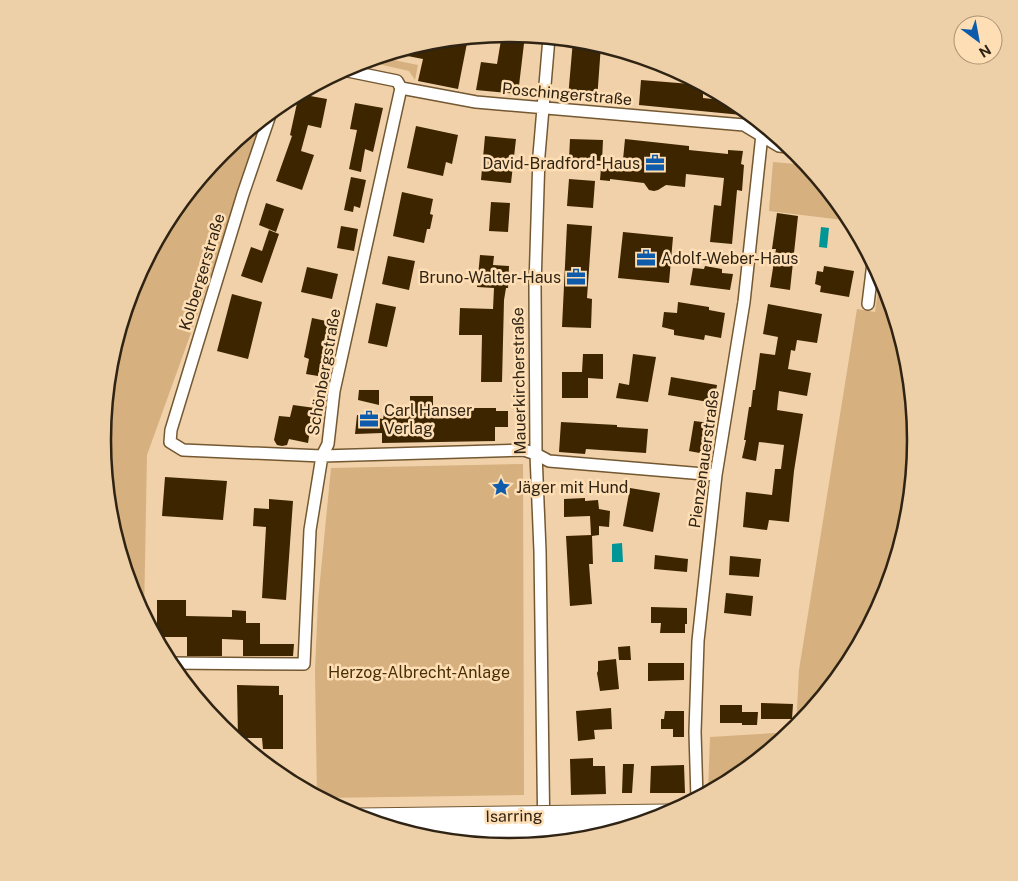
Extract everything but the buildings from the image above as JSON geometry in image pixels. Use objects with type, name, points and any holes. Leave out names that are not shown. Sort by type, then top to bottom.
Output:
[{"type":"highway","name":"Isarring","points":[[383,818],[644,814]]},
{"type":"highway","name":"Isarring","points":[[437,832],[586,831]]},
{"type":"street","name":"Mauerkircherstraße","points":[[544,837],[541,591],[536,454],[535,286],[539,155],[548,45]]},
{"type":"street","name":"Poschingerstraße","points":[[357,73],[396,81],[401,88],[476,102],[744,125],[755,128]]},
{"type":"street","name":"Schönbergstraße","points":[[179,663],[304,664],[310,530],[322,456],[328,444],[334,391],[401,88]]},
{"type":"street","name":"Kolbergerstraße","points":[[266,126],[242,194],[171,430],[170,442],[183,450],[322,456]]},
{"type":"street","name":"Pienzenauerstraße","points":[[697,791],[695,732],[698,641],[716,476],[744,302],[762,134]]},
{"type":"street","points":[[868,304],[871,276]]},
{"type":"street","points":[[322,456],[524,450],[536,454],[549,462],[716,476]]},
{"type":"green space","points":[[394,60],[418,65],[415,80],[409,71],[380,64]]},
{"type":"green space","points":[[258,132],[196,319],[147,455],[144,600],[125,544],[114,492],[112,467],[111,440],[114,389],[125,337],[141,288],[164,241],[178,219],[210,178]]},
{"type":"green space","points":[[773,162],[795,164],[825,198],[840,220],[769,211]]},
{"type":"green space","points":[[878,291],[893,337],[904,389],[907,440],[906,467],[899,518],[886,568],[866,617],[840,662],[825,683],[797,715],[799,670],[857,309],[875,312]]},
{"type":"green space","name":"Herzog-Albrecht-Anlage","points":[[523,464],[524,795],[335,798],[317,789],[315,670],[318,601],[331,468]]},
{"type":"green space","points":[[779,733],[751,756],[708,785],[710,737]]},
{"type":"water","points":[[821,227],[829,228],[827,248],[819,247]]},
{"type":"water","points":[[622,543],[623,562],[612,562],[612,544]]},
{"type":"place","name":"David-Bradford-Haus","points":[[655,163]]},
{"type":"place","name":"Adolf-Weber-Haus","points":[[646,258]]},
{"type":"place","name":"Bruno-Walter-Haus","points":[[576,277]]},
{"type":"place","name":"Carl Hanser Verlag","points":[[369,419]]},
{"type":"place","name":"Jäger mit Hund","points":[[501,487]]}]
